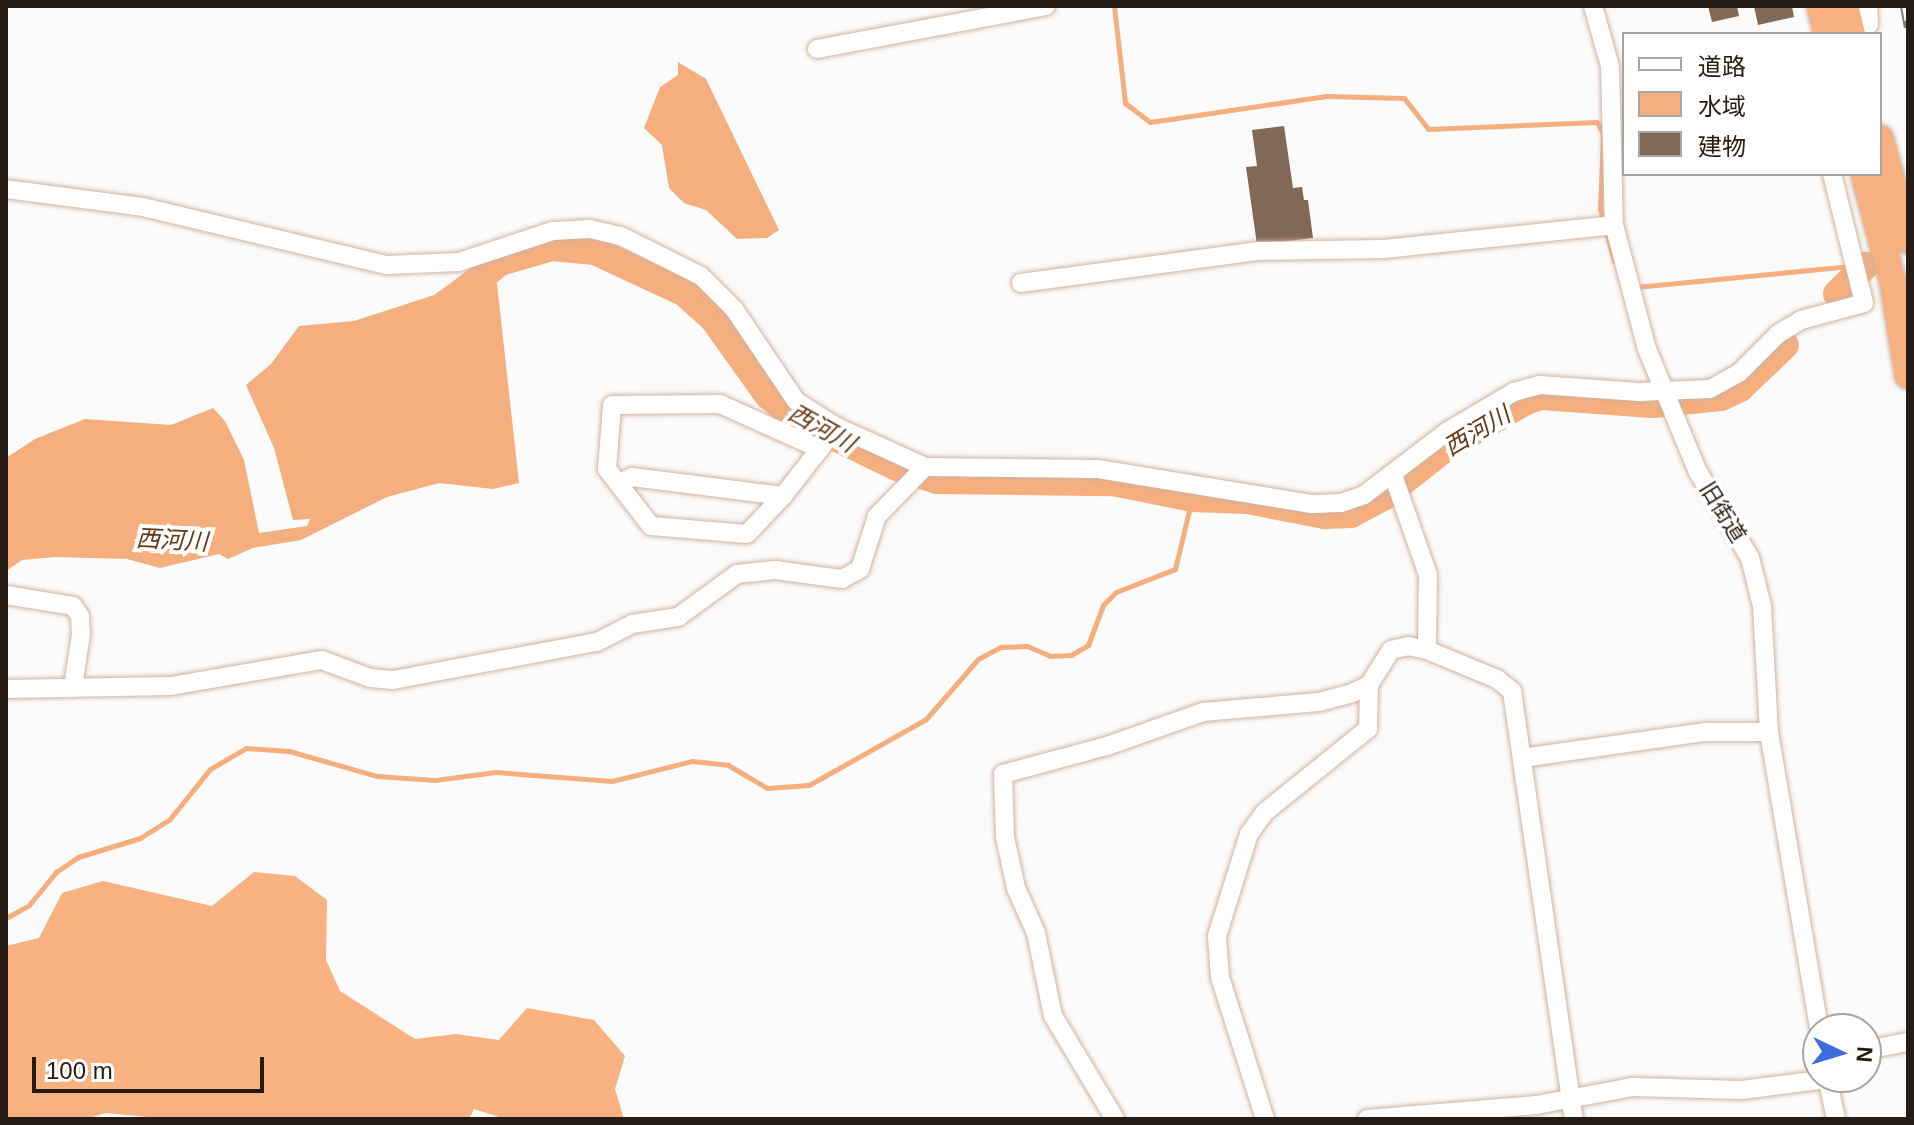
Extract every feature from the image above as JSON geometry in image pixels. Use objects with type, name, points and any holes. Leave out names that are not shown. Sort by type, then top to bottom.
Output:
[{"type":"highway","points":[[1820,6],[1826,32]]},
{"type":"highway","points":[[1845,6],[1852,32]]},
{"type":"highway","points":[[1882,145],[1908,240]]},
{"type":"highway","points":[[1865,176],[1893,283],[1908,376]]},
{"type":"street","points":[[817,49],[1046,6]]},
{"type":"street","name":"旧街道","points":[[1593,6],[1610,66],[1606,226],[1632,277],[1665,399],[1698,472],[1750,558],[1762,606],[1769,732],[1816,1013]]},
{"type":"street","points":[[1862,32],[1869,24],[1868,6]]},
{"type":"street","points":[[829,437],[783,496],[747,534],[651,526],[607,469],[612,405],[720,404],[829,437],[921,472],[1098,469],[1312,504],[1364,495],[1397,482],[1448,431],[1514,392],[1540,385],[1665,399],[1710,389],[1739,373],[1778,334],[1801,320],[1864,303],[1832,176]]},
{"type":"street","points":[[6,189],[143,207],[387,265],[459,262],[553,231],[590,229],[621,236],[701,276],[734,309],[796,401],[829,437]]},
{"type":"street","points":[[1021,283],[1246,252],[1383,249],[1606,226]]},
{"type":"street","points":[[6,689],[171,686],[322,660],[370,678],[393,680],[597,642],[632,624],[678,617],[737,574],[775,570],[842,579],[860,569],[877,516],[921,472]]},
{"type":"street","points":[[619,483],[632,477],[783,496]]},
{"type":"street","points":[[1397,482],[1428,575],[1427,650]]},
{"type":"street","points":[[6,595],[73,606],[80,616],[81,634],[73,687]]},
{"type":"street","points":[[1265,1119],[1220,977],[1217,936],[1249,834],[1265,812],[1368,729],[1369,685],[1391,650],[1408,646],[1427,650],[1497,679],[1512,691],[1574,1119]]},
{"type":"street","points":[[1115,1119],[1053,1016],[1036,933],[1016,888],[1005,837],[1003,774],[1107,746],[1203,712],[1319,702],[1369,685]]},
{"type":"street","points":[[1522,758],[1705,732],[1769,732]]},
{"type":"street","points":[[1882,1047],[1908,1042]]},
{"type":"street","points":[[1367,1119],[1570,1099],[1647,1086],[1742,1090],[1802,1082]]},
{"type":"street","points":[[1831,1093],[1836,1119]]},
{"type":"shaded area","points":[[254,872],[295,876],[327,900],[326,960],[340,991],[415,1039],[456,1034],[499,1040],[527,1008],[594,1020],[625,1056],[615,1089],[624,1119],[505,1119],[474,1109],[469,1119],[167,1119],[106,1113],[86,1119],[6,1119],[6,946],[39,938],[62,893],[103,881],[212,906]]},
{"type":"water","points":[[678,62],[706,79],[779,230],[767,238],[737,239],[706,210],[684,203],[669,188],[662,145],[644,128],[660,87],[678,75]]},
{"type":"water","points":[[489,271],[496,275],[519,483],[493,489],[439,483],[387,497],[301,540],[253,548],[228,559],[219,554],[160,568],[127,559],[55,557],[22,560],[6,571],[6,458],[35,439],[85,419],[171,425],[213,408],[225,421],[244,460],[259,533],[307,526],[310,519],[293,520],[274,448],[246,385],[271,364],[299,326],[354,321],[434,295],[462,275]]},
{"type":"building","points":[[1708,6],[1737,6],[1739,16],[1712,22]]},
{"type":"building","points":[[1754,6],[1792,6],[1794,17],[1758,25]]},
{"type":"building","points":[[1284,126],[1293,188],[1302,187],[1304,200],[1308,200],[1313,238],[1257,245],[1246,167],[1257,166],[1252,130]]},
{"type":"waterway","points":[[1114,6],[1125,103],[1150,122],[1326,96],[1404,98],[1428,129],[1597,122],[1603,134],[1600,209],[1614,261]]},
{"type":"waterway","name":"西河川","points":[[460,294],[500,262],[552,247],[595,251],[685,293],[713,318],[768,395],[794,417],[897,467],[937,480],[1113,482],[1192,498],[1247,500],[1325,515],[1351,514],[1383,497],[1449,445],[1528,400],[1542,396],[1652,404],[1721,397],[1740,388],[1785,345]]},
{"type":"waterway","points":[[1636,287],[1849,266]]},
{"type":"waterway","name":"西河川","points":[[1837,294],[1865,266]]},
{"type":"waterway","points":[[6,918],[29,905],[56,872],[78,857],[140,838],[169,820],[210,769],[246,748],[289,751],[377,776],[435,780],[495,772],[612,781],[692,761],[728,765],[767,788],[809,785],[926,719],[978,659],[1001,647],[1027,646],[1050,656],[1071,655],[1088,645],[1103,605],[1116,592],[1175,569],[1192,498]]},
{"type":"railway","points":[[1904,6],[1908,28]]}]
